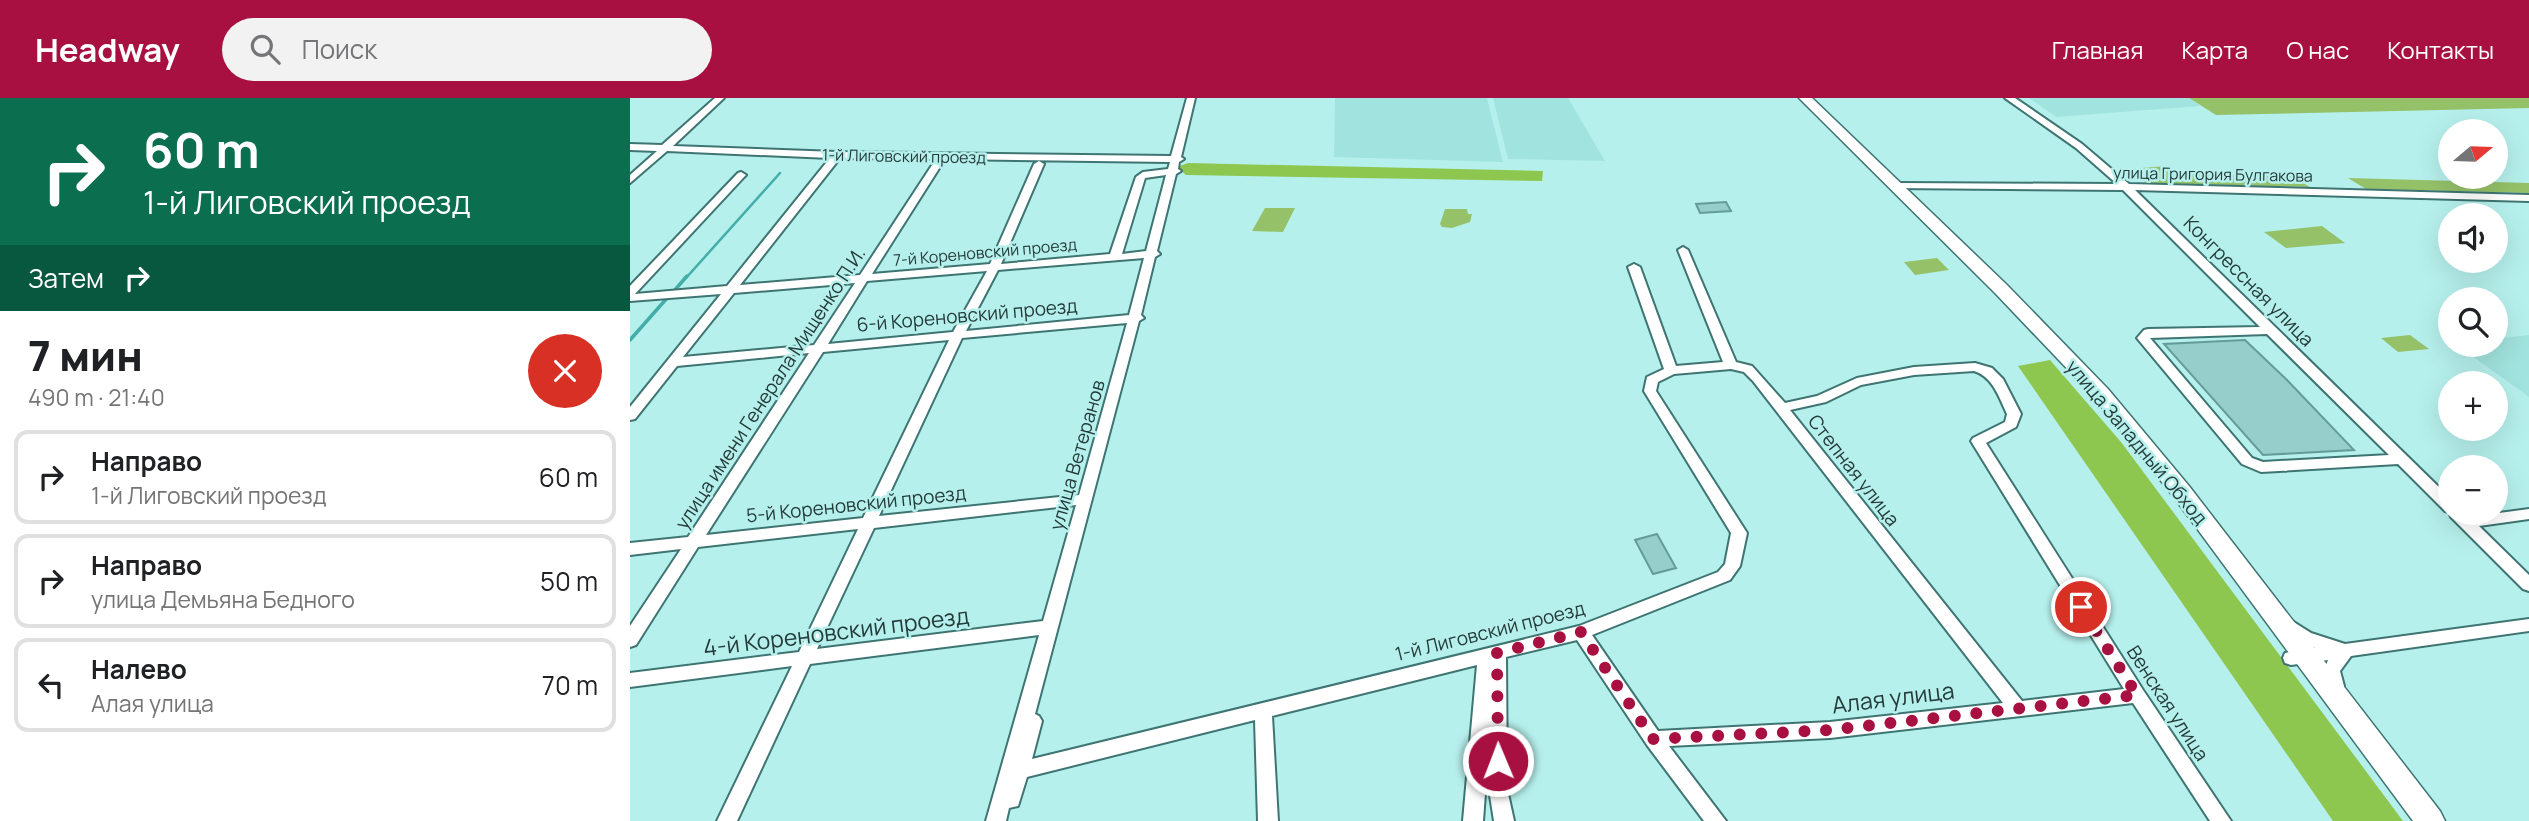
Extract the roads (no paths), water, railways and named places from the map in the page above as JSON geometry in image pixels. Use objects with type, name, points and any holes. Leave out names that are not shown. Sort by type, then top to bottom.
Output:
[{"type":"highway","name":"улица Западный Обход","points":[[1796,98],[1973,268],[2116,422],[2298,657],[2430,821]]},
{"type":"highway","name":"улица Западный Обход","points":[[1805,98],[2101,393],[2181,491],[2411,821]]},
{"type":"street","points":[[630,180],[720,98]]},
{"type":"street","name":"улица Ветеранов","points":[[996,821],[1154,254],[1192,98]]},
{"type":"street","name":"Конгрессная улица","points":[[2010,98],[2079,146],[2127,187],[2438,495]]},
{"type":"street","name":"1-й Лиговский проезд","points":[[630,147],[1175,165]]},
{"type":"street","points":[[630,416],[734,289],[837,155]]},
{"type":"street","name":"улица имени Генерала Мищенко П.И.","points":[[630,640],[942,157]]},
{"type":"street","points":[[727,821],[957,336],[994,268],[1039,164]]},
{"type":"street","points":[[1115,257],[1141,177],[1175,165]]},
{"type":"street","points":[[630,296],[741,175]]},
{"type":"street","name":"улица Григория Булгакова","points":[[1895,186],[2127,187],[2529,198]]},
{"type":"street","points":[[1634,267],[1671,370],[1731,365],[1683,250]]},
{"type":"street","name":"7-й Кореновский проезд","points":[[734,289],[1154,254]]},
{"type":"street","points":[[630,296],[734,289]]},
{"type":"street","name":"улица Ветеранов","points":[[1005,821],[1136,318]]},
{"type":"street","name":"6-й Кореновский проезд","points":[[674,362],[1136,318]]},
{"type":"street","points":[[2271,330],[2148,333],[2143,338],[2247,461],[2254,465],[2261,467],[2402,459]]},
{"type":"street","name":"Степная улица","points":[[1731,365],[1748,369],[1781,408],[2017,707]]},
{"type":"street","name":"Венская улица","points":[[1781,408],[1821,399],[1857,382],[1914,371],[1975,367],[1988,370],[1998,382],[2014,414],[2011,424],[1979,441],[2137,695],[2221,821]]},
{"type":"street","name":"1-й Лиговский проезд","points":[[1020,770],[1581,632],[1724,576],[1732,566],[1739,533],[1650,391],[1652,380],[1671,370]]},
{"type":"street","points":[[2101,393],[2170,470],[2296,632],[2315,642],[2346,651]]},
{"type":"street","name":"5-й Кореновский проезд","points":[[630,548],[1086,499]]},
{"type":"street","points":[[2508,515],[2529,514]]},
{"type":"street","points":[[2468,525],[2524,580],[2529,592]]},
{"type":"street","points":[[2298,657],[2526,624]]},
{"type":"street","name":"4-й Кореновский проезд","points":[[630,680],[1048,627]]},
{"type":"street","points":[[1581,632],[1653,739],[1716,821]]},
{"type":"street","points":[[2346,651],[2333,663],[2331,678],[2437,821]]},
{"type":"street","points":[[1473,821],[1491,654]]},
{"type":"street","points":[[1491,654],[1498,789],[1504,821]]},
{"type":"street","name":"Алая улица","points":[[1653,739],[1830,730],[2137,695]]},
{"type":"street","points":[[1263,709],[1268,821]]},
{"type":"waterway","points":[[686,278],[780,173]]},
{"type":"waterway","points":[[674,291],[687,276]]},
{"type":"waterway","points":[[630,340],[668,297]]}]
